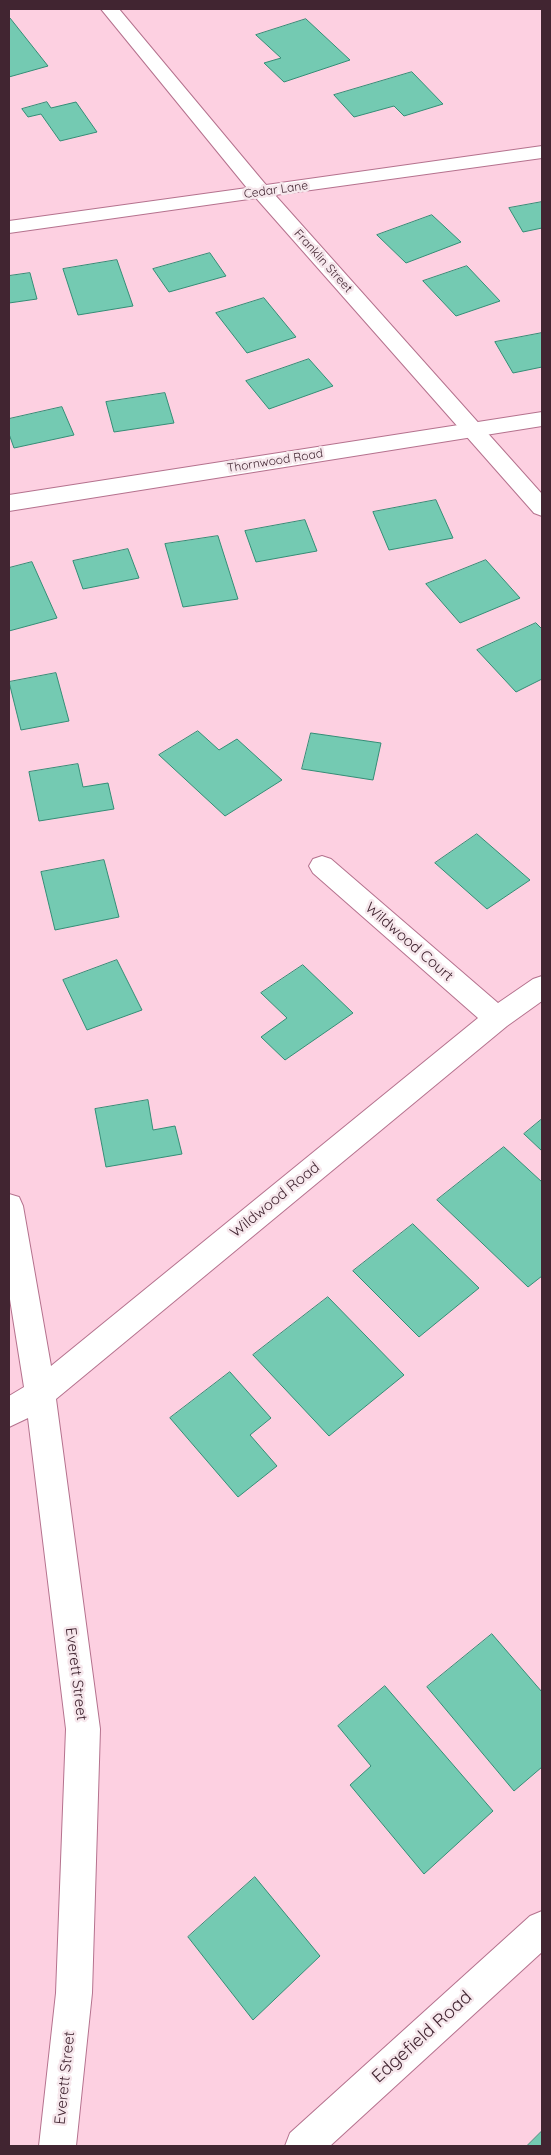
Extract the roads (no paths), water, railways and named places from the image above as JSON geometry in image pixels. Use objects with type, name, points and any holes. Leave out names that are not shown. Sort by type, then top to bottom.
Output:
[{"type":"street","name":"Franklin Street","points":[[110,9],[261,192],[542,508]]},
{"type":"street","name":"Cedar Lane","points":[[9,228],[542,152]]},
{"type":"street","name":"Thornwood Road","points":[[9,503],[542,419]]},
{"type":"street","name":"Wildwood Court","points":[[322,866],[496,1018]]},
{"type":"street","name":"Wildwood Road","points":[[9,1413],[40,1393],[496,1018],[542,987]]},
{"type":"street","name":"Everett Street","points":[[9,1206],[40,1393],[83,1728],[74,1993],[57,2146]]},
{"type":"street","name":"Edgefield Road","points":[[303,2146],[542,1928]]}]
